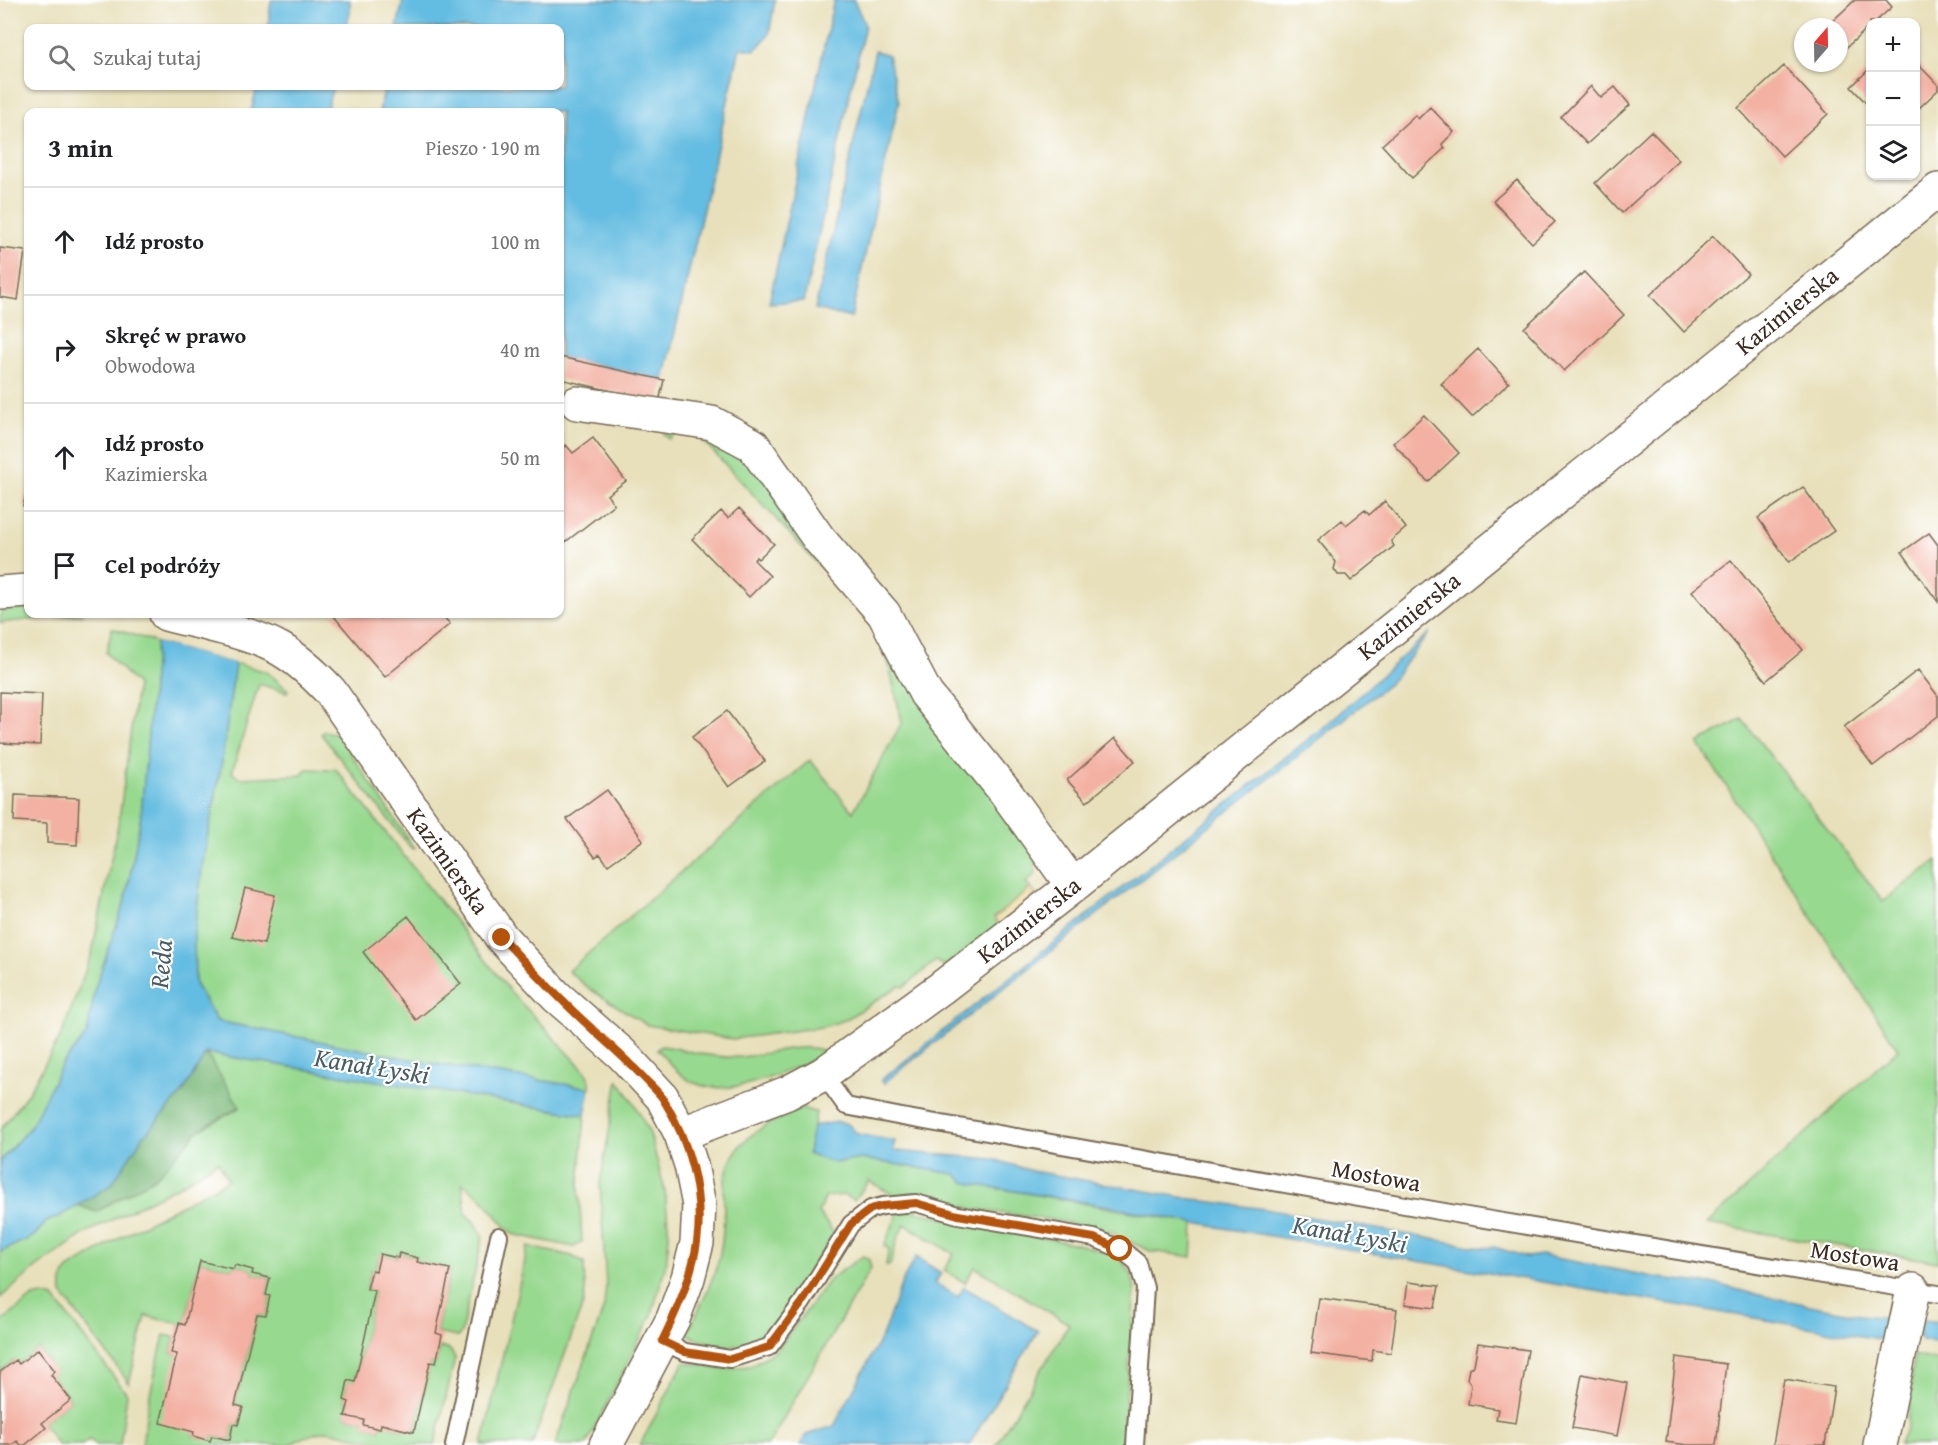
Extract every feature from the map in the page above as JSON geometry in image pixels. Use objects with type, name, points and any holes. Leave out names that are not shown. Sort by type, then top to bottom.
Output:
[{"type":"street","name":"Kazimierska","points":[[181,618],[258,639],[280,650],[312,672],[330,691],[502,938],[556,996],[622,1054],[662,1097],[681,1134],[787,1093],[823,1074],[941,988],[1073,886],[1938,190]]},
{"type":"street","points":[[578,403],[712,423],[753,446],[819,538],[884,614],[926,694],[1006,793],[1073,886]]},
{"type":"street","points":[[0,593],[24,591]]},
{"type":"street","points":[[606,1445],[673,1319],[688,1278],[697,1243],[699,1205],[691,1165],[681,1134]]},
{"type":"street","points":[[1880,1445],[1925,1292]]},
{"type":"lane","name":"Mostowa","points":[[823,1074],[846,1106],[1462,1215],[1925,1292]]},
{"type":"lane","points":[[662,1341],[685,1352],[730,1359],[769,1347],[802,1303],[851,1224],[871,1209],[883,1206],[916,1203],[958,1215],[1094,1238],[1120,1249],[1138,1263],[1145,1288],[1135,1445]]},
{"type":"lane","points":[[454,1445],[499,1236]]},
{"type":"green space","points":[[674,425],[707,430],[727,438],[749,454],[802,527],[884,631],[905,675],[932,718],[1010,810],[1025,832],[1034,854],[1036,873],[1026,883],[1031,888],[994,918],[999,925],[945,966],[936,961],[904,987],[899,986],[845,1020],[822,1027],[733,1039],[647,1025],[591,990],[568,971],[810,760],[853,812],[902,722],[881,632],[698,435],[677,432],[669,439],[664,434]]},
{"type":"green space","points":[[24,608],[24,618],[47,618],[0,623],[1,610]]},
{"type":"green space","points":[[112,628],[156,642],[141,817],[126,898],[114,934],[128,1015],[0,1161],[0,1130],[28,1093],[61,1036],[92,953],[119,820],[137,685],[106,653]]},
{"type":"green space","points":[[235,663],[267,672],[288,690],[287,692],[259,684],[232,772],[239,778],[302,775],[306,769],[330,770],[335,768],[510,991],[586,1072],[590,1088],[435,1064],[217,1021],[195,984],[194,934],[203,861],[222,761]]},
{"type":"green space","points":[[1742,719],[1883,901],[1938,860],[1938,1262],[1707,1224],[1898,1049],[1698,743]]},
{"type":"green space","points":[[324,731],[338,735],[415,849],[411,848],[321,734]]},
{"type":"green space","points":[[662,1046],[731,1057],[802,1048],[821,1050],[825,1054],[761,1080],[743,1085],[710,1087],[695,1083],[679,1073],[657,1049]]},
{"type":"green space","points":[[206,1053],[585,1115],[579,1187],[582,1242],[574,1247],[512,1234],[480,1196],[462,1183],[466,1214],[475,1222],[483,1236],[461,1333],[458,1337],[436,1333],[450,1269],[417,1262],[417,1257],[399,1253],[398,1258],[380,1254],[376,1271],[371,1270],[367,1289],[375,1291],[355,1382],[348,1381],[344,1400],[349,1402],[345,1416],[364,1420],[364,1425],[380,1429],[381,1424],[414,1432],[430,1362],[436,1363],[440,1347],[450,1350],[455,1358],[435,1445],[392,1445],[328,1431],[308,1436],[289,1445],[142,1445],[148,1403],[164,1335],[175,1337],[171,1353],[177,1354],[193,1436],[210,1440],[212,1436],[230,1440],[233,1424],[238,1425],[243,1407],[235,1405],[257,1314],[266,1315],[270,1297],[266,1295],[270,1278],[252,1274],[253,1270],[235,1265],[233,1269],[200,1261],[185,1325],[146,1316],[129,1383],[62,1294],[62,1281],[68,1269],[121,1237],[228,1180],[218,1161],[182,1184],[84,1234],[37,1267],[0,1298],[0,1252],[34,1236],[47,1221],[57,1218],[78,1205],[96,1212],[156,1177],[199,1130],[240,1108]]},
{"type":"green space","points":[[206,1053],[240,1107],[199,1130],[156,1177],[96,1212],[78,1205],[111,1185],[142,1138],[183,1092]]},
{"type":"green space","points":[[618,1080],[634,1103],[650,1134],[665,1191],[669,1236],[666,1264],[651,1317],[586,1445],[555,1445],[604,1307],[606,1285],[600,1184]]},
{"type":"green space","points":[[801,1109],[816,1112],[808,1154],[835,1163],[862,1159],[956,1174],[964,1182],[1194,1223],[1192,1257],[1150,1251],[1108,1231],[1052,1220],[973,1209],[915,1193],[893,1195],[869,1181],[854,1200],[844,1195],[826,1197],[818,1212],[834,1233],[788,1310],[773,1330],[753,1342],[731,1346],[709,1343],[687,1334],[708,1290],[718,1262],[723,1236],[726,1176],[730,1161],[747,1139],[759,1130]]},
{"type":"green space","points":[[907,1209],[989,1229],[1073,1243],[1117,1255],[1131,1273],[1135,1290],[1122,1445],[996,1445],[1069,1324],[975,1267],[965,1283],[944,1270],[954,1254],[905,1224],[898,1237],[890,1265],[886,1265],[889,1248],[884,1246],[898,1213]]},
{"type":"green space","points":[[528,1247],[572,1256],[584,1263],[583,1304],[532,1445],[482,1445]]},
{"type":"green space","points":[[863,1256],[869,1260],[871,1268],[768,1445],[640,1445],[684,1362],[720,1369],[750,1366],[777,1350],[830,1279]]},
{"type":"green space","points":[[43,1295],[54,1298],[127,1394],[120,1445],[95,1445],[90,1439],[82,1445],[58,1445],[42,1423],[71,1400],[51,1375],[55,1371],[38,1349],[19,1364],[15,1360],[0,1372],[0,1323],[33,1297]]},
{"type":"green space","points":[[1914,1355],[1938,1361],[1938,1445],[1899,1445],[1907,1427]]},
{"type":"sand","points":[[1031,888],[1036,895],[999,925],[994,918]]},
{"type":"water","points":[[271,0],[350,0],[347,24],[268,24]]},
{"type":"water","points":[[403,0],[775,0],[769,35],[755,50],[740,48],[664,380],[564,358],[564,108],[380,108],[384,90],[564,90],[564,24],[398,24]]},
{"type":"water","points":[[834,0],[854,0],[865,25],[804,301],[769,303]]},
{"type":"water","points":[[875,51],[888,55],[899,102],[851,318],[815,309]]},
{"type":"water","points":[[256,90],[332,90],[327,108],[252,108]]},
{"type":"water","points":[[1430,632],[1390,683],[884,1083],[881,1080],[1326,725]]},
{"type":"water","points":[[156,642],[235,663],[222,761],[203,861],[194,934],[195,984],[217,1021],[435,1064],[590,1088],[585,1115],[206,1053],[183,1092],[142,1138],[111,1185],[57,1218],[47,1221],[34,1236],[0,1252],[0,1161],[31,1126],[62,1064],[87,1034],[95,988],[126,898],[141,816]]},
{"type":"water","name":"Kanał Łyski","points":[[838,1122],[848,1124],[857,1134],[895,1141],[893,1150],[895,1151],[993,1159],[1032,1171],[1483,1248],[1494,1247],[1527,1257],[1541,1255],[1659,1278],[1721,1285],[1860,1315],[1890,1318],[1888,1334],[1884,1340],[976,1185],[964,1182],[956,1174],[862,1159],[835,1163],[808,1154],[813,1126]]},
{"type":"water","points":[[916,1257],[941,1273],[935,1283],[958,1297],[964,1287],[1038,1331],[969,1445],[800,1445],[806,1435],[834,1426],[883,1334],[902,1282]]},
{"type":"water","points":[[1924,1321],[1938,1323],[1938,1342],[1921,1341],[1920,1330]]},
{"type":"pier","points":[[155,639],[236,660],[238,664],[153,641]]},
{"type":"building","points":[[1855,0],[1886,0],[1892,7],[1880,18],[1866,18],[1866,30],[1848,46],[1848,18],[1836,18]]},
{"type":"building","points":[[1784,66],[1828,114],[1782,156],[1738,108]]},
{"type":"building","points":[[1920,66],[1938,85],[1938,90],[1920,107]]},
{"type":"building","points":[[1866,72],[1866,103],[1851,87]]},
{"type":"building","points":[[1591,86],[1601,98],[1615,87],[1630,105],[1587,144],[1561,117]]},
{"type":"building","points":[[1430,107],[1454,132],[1442,144],[1445,148],[1412,178],[1382,145],[1415,115],[1418,119]]},
{"type":"building","points":[[1651,131],[1679,160],[1622,213],[1595,183]]},
{"type":"building","points":[[1517,180],[1555,222],[1532,243],[1493,201]]},
{"type":"building","points":[[1713,236],[1748,274],[1684,332],[1650,295]]},
{"type":"building","points":[[0,248],[24,251],[18,300],[0,297]]},
{"type":"building","points":[[1584,272],[1624,315],[1564,371],[1524,328]]},
{"type":"building","points":[[1478,349],[1509,383],[1472,417],[1441,384]]},
{"type":"building","points":[[564,358],[664,380],[659,402],[564,380]]},
{"type":"building","points":[[1424,415],[1459,453],[1428,482],[1393,443]]},
{"type":"building","points":[[593,438],[626,481],[607,495],[614,504],[564,543],[564,447],[566,445],[573,453]]},
{"type":"building","points":[[1803,487],[1834,531],[1789,562],[1758,518]]},
{"type":"building","points":[[1385,501],[1406,528],[1391,541],[1394,546],[1351,581],[1346,575],[1338,575],[1334,569],[1336,562],[1318,540],[1342,520],[1346,525],[1365,510],[1369,515]]},
{"type":"building","points":[[739,508],[774,544],[754,560],[770,576],[749,597],[692,539],[721,511],[728,518]]},
{"type":"building","points":[[1929,533],[1938,545],[1938,602],[1902,552]]},
{"type":"building","points":[[1731,560],[1803,650],[1766,681],[1692,591]]},
{"type":"building","points":[[335,618],[445,618],[450,624],[385,677]]},
{"type":"building","points":[[1918,670],[1938,696],[1938,716],[1873,766],[1844,727]]},
{"type":"building","points":[[0,692],[42,694],[40,745],[0,743]]},
{"type":"building","points":[[727,711],[765,761],[729,787],[692,737]]},
{"type":"building","points":[[1115,738],[1135,761],[1087,802],[1067,780]]},
{"type":"building","points":[[607,790],[643,840],[608,865],[600,854],[595,857],[567,819]]},
{"type":"building","points":[[15,795],[79,798],[77,845],[47,843],[47,823],[14,821]]},
{"type":"building","points":[[245,888],[275,895],[264,944],[232,937]]},
{"type":"building","points":[[408,916],[461,984],[416,1020],[363,952]]},
{"type":"building","points":[[399,1253],[418,1258],[417,1262],[450,1269],[436,1333],[442,1335],[436,1363],[430,1362],[414,1432],[381,1424],[380,1429],[363,1425],[364,1420],[345,1416],[349,1402],[344,1400],[348,1380],[355,1382],[375,1291],[367,1289],[372,1270],[376,1271],[380,1254],[398,1258]]},
{"type":"building","points":[[200,1261],[233,1269],[235,1265],[253,1270],[252,1274],[270,1278],[266,1295],[270,1296],[266,1315],[257,1314],[235,1405],[243,1407],[238,1425],[233,1424],[230,1440],[212,1436],[210,1441],[193,1436],[194,1432],[160,1423],[177,1354],[171,1353],[179,1323],[185,1325]]},
{"type":"building","points":[[1408,1282],[1439,1286],[1435,1308],[1405,1304]]},
{"type":"building","points":[[1319,1298],[1397,1309],[1391,1353],[1373,1350],[1372,1361],[1311,1353]]},
{"type":"building","points":[[1478,1343],[1528,1350],[1516,1423],[1496,1420],[1498,1409],[1468,1404],[1471,1385],[1467,1379],[1469,1369],[1474,1365]]},
{"type":"building","points":[[38,1349],[55,1371],[51,1375],[71,1400],[42,1423],[46,1428],[25,1445],[17,1441],[12,1445],[0,1445],[0,1372],[16,1360],[19,1364]]},
{"type":"building","points":[[1676,1357],[1726,1364],[1716,1445],[1666,1442]]},
{"type":"building","points":[[1582,1374],[1627,1383],[1617,1436],[1572,1428]]},
{"type":"building","points":[[1784,1379],[1834,1387],[1825,1445],[1773,1445]]},
{"type":"route","points":[[502,938],[556,996],[622,1054],[662,1097],[681,1134],[691,1165],[699,1205],[697,1243],[688,1278],[662,1341],[685,1352],[730,1359],[769,1347],[802,1303],[851,1224],[871,1209],[883,1206],[916,1203],[958,1215],[1094,1238],[1120,1249]]},
{"type":"water label","name":"Reda","points":[[161,964]]}]
